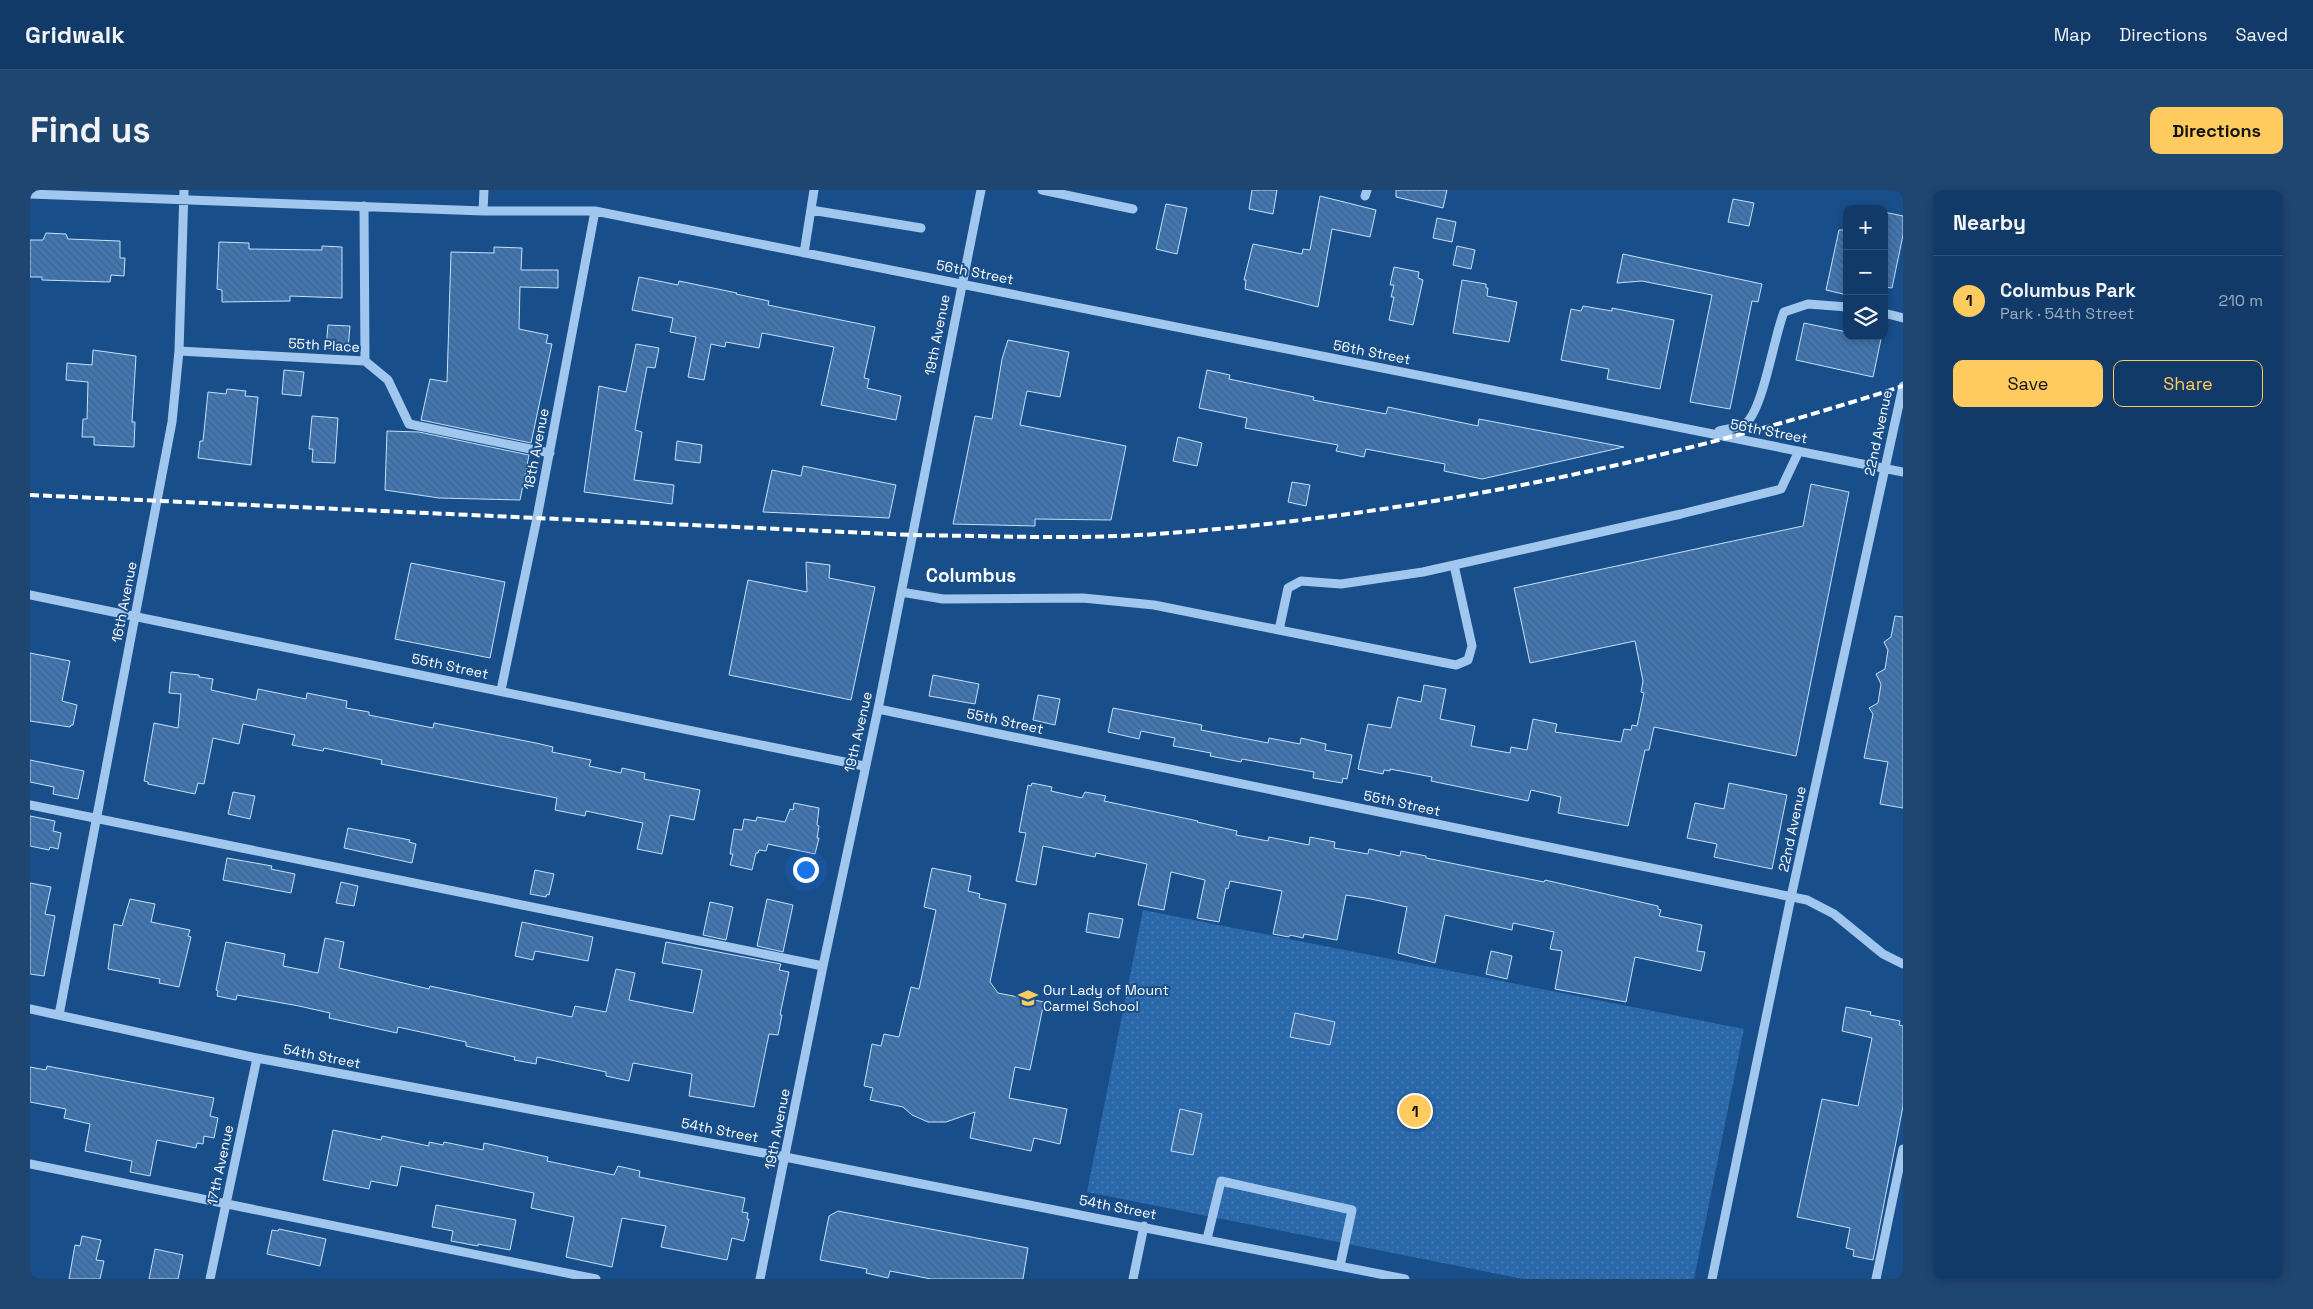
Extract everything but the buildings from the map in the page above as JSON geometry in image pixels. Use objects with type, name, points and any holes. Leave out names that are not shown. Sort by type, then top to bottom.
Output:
[{"type":"street","points":[[483,210],[484,190]]},
{"type":"street","points":[[804,253],[814,190]]},
{"type":"street","name":"19th Avenue","points":[[760,1279],[864,766],[878,709],[981,190]]},
{"type":"street","points":[[1042,190],[1133,209]]},
{"type":"street","name":"56th Street","points":[[30,194],[183,195],[364,206],[595,211],[1903,472]]},
{"type":"street","name":"16th Avenue","points":[[59,1015],[172,422],[179,351],[183,195]]},
{"type":"street","points":[[364,206],[365,360]]},
{"type":"street","points":[[811,210],[920,228]]},
{"type":"street","name":"18th Avenue","points":[[501,690],[550,453],[595,211]]},
{"type":"street","points":[[1717,435],[1719,431],[1743,426],[1752,415],[1765,382],[1776,331],[1784,312],[1808,304],[1843,306]]},
{"type":"street","points":[[1888,314],[1903,318]]},
{"type":"street","name":"55th Place","points":[[179,351],[365,360],[388,380],[409,424],[550,453]]},
{"type":"street","name":"22nd Avenue","points":[[1712,1279],[1791,897],[1903,386]]},
{"type":"street","points":[[1279,630],[1288,588],[1301,581],[1340,584],[1423,572],[1681,514],[1781,489],[1799,451]]},
{"type":"street","points":[[901,592],[943,599],[1083,598],[1154,605],[1456,665],[1468,660],[1472,646],[1454,565]]},
{"type":"street","name":"55th Street","points":[[30,595],[501,690],[864,766]]},
{"type":"street","name":"55th Street","points":[[878,709],[1807,900],[1834,914],[1883,954],[1903,964]]},
{"type":"street","points":[[30,805],[823,966]]},
{"type":"street","name":"54th Street","points":[[30,1009],[257,1058],[1144,1226],[1405,1279]]},
{"type":"street","name":"17th Avenue","points":[[210,1279],[257,1058]]},
{"type":"street","points":[[1876,1279],[1903,1149]]},
{"type":"street","points":[[30,1164],[596,1279]]},
{"type":"street","points":[[1207,1239],[1222,1181],[1352,1210],[1340,1266]]},
{"type":"street","points":[[1133,1279],[1144,1226]]},
{"type":"shaded area","points":[[1143,910],[1744,1029],[1694,1279],[1523,1279],[1087,1192]]},
{"type":"railway","points":[[30,495],[912,535],[1041,537],[1138,535],[1263,524],[1356,513],[1541,481],[1724,439],[1814,414],[1903,386]]},
{"type":"place","name":"Our Lady of Mount Carmel School","points":[[1028,998]]},
{"type":"place","name":"Columbus Park","points":[[1415,1111]]},
{"type":"district","name":"Columbus","points":[[971,575]]}]
